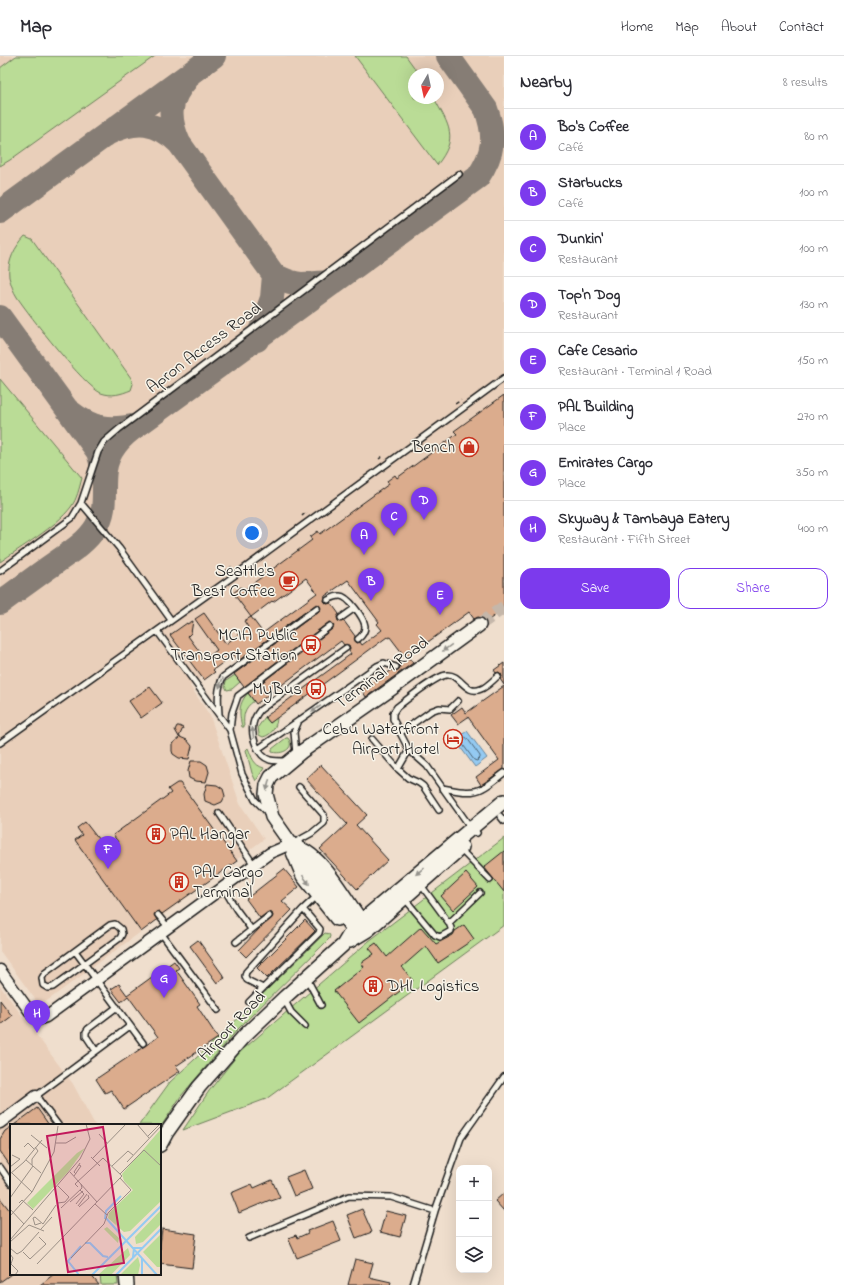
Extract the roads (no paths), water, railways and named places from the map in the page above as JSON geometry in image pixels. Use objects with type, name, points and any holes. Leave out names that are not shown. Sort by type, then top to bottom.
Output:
[{"type":"street","name":"Terminal 1 Road","points":[[341,947],[342,938],[337,919],[303,876],[296,861],[291,844],[272,817],[266,794],[267,785],[271,777],[292,758],[403,675],[479,625]]},
{"type":"street","name":"Airport Road","points":[[161,1143],[167,1132],[199,1087],[244,1036],[283,998],[360,929],[474,831],[504,801]]},
{"type":"street","name":"Airport Road","points":[[360,929],[421,884],[460,849],[474,831],[503,817]]},
{"type":"street","name":"Terminal 1 Road","points":[[291,844],[312,855],[339,887],[360,929]]},
{"type":"street","points":[[0,970],[33,1016],[40,1018],[46,1017],[270,853],[291,844]]},
{"type":"street","points":[[0,1123],[39,1094]]},
{"type":"street","points":[[126,1275],[127,1285]]},
{"type":"lane","name":"Apron Access Road","points":[[0,571],[72,518],[81,503],[98,452],[104,442],[119,429],[459,174]]},
{"type":"lane","points":[[0,743],[171,620],[238,574],[504,378]]},
{"type":"lane","points":[[81,503],[118,548],[171,620]]},
{"type":"lane","points":[[328,600],[340,596],[344,597],[355,608],[365,626],[362,635],[358,639]]},
{"type":"lane","points":[[219,715],[218,694],[223,677],[317,608]]},
{"type":"lane","points":[[341,618],[355,608]]},
{"type":"lane","points":[[230,730],[232,713],[238,696],[330,626]]},
{"type":"lane","points":[[157,631],[230,730],[246,784],[255,800],[272,817]]},
{"type":"lane","points":[[299,722],[294,732],[292,758],[270,760],[264,757],[253,738],[255,717],[260,710],[346,648]]},
{"type":"lane","points":[[258,749],[299,722],[377,666],[384,664],[396,667]]},
{"type":"lane","points":[[474,831],[427,766],[408,750],[393,718],[397,707],[439,677],[447,675],[457,678],[467,688],[476,690],[482,689],[498,676]]},
{"type":"lane","points":[[400,733],[431,711],[439,708],[450,709],[458,701]]},
{"type":"lane","points":[[372,739],[398,769],[408,778],[419,782],[423,786],[439,810]]},
{"type":"lane","points":[[398,769],[408,750]]},
{"type":"lane","points":[[442,788],[460,791],[482,789],[504,774]]},
{"type":"lane","points":[[291,844],[312,833],[324,823],[324,815],[299,787]]},
{"type":"lane","points":[[219,813],[254,866]]},
{"type":"lane","points":[[460,849],[490,880]]},
{"type":"lane","points":[[404,898],[435,935],[440,938],[451,931],[449,922],[421,884]]},
{"type":"lane","points":[[223,887],[236,909],[251,929]]},
{"type":"lane","points":[[449,922],[480,893]]},
{"type":"lane","points":[[263,988],[247,980],[245,976],[246,972],[303,909],[318,895]]},
{"type":"lane","points":[[248,1002],[319,933],[320,929],[303,909]]},
{"type":"lane","points":[[158,915],[165,930],[218,1010]]},
{"type":"lane","points":[[236,942],[269,916]]},
{"type":"lane","points":[[115,924],[120,927],[122,934],[120,938],[86,964],[53,987],[48,988],[44,985],[42,980],[43,975],[75,951],[110,925],[115,924]]},
{"type":"lane","points":[[75,951],[143,1043]]},
{"type":"lane","points":[[306,978],[321,1005]]},
{"type":"lane","points":[[283,998],[291,1012],[305,1026]]},
{"type":"lane","points":[[96,1051],[86,1036],[86,1032],[117,1007]]},
{"type":"lane","points":[[57,1124],[39,1094],[130,1026]]},
{"type":"lane","points":[[413,1285],[435,1211],[461,1138],[504,1077]]},
{"type":"lane","points":[[0,1167],[10,1182]]},
{"type":"lane","points":[[249,1238],[349,1196],[391,1197],[435,1211]]},
{"type":"water","points":[[467,731],[487,758],[475,767],[455,740]]},
{"type":"tunnel","points":[[479,625],[504,607]]},
{"type":"place","name":"Bench","points":[[469,447]]},
{"type":"place","name":"Top'n Dog","points":[[424,520]]},
{"type":"place","name":"Dunkin'","points":[[394,536]]},
{"type":"place","name":"Bo's Coffee","points":[[364,555]]},
{"type":"place","name":"Seattle's Best Coffee","points":[[289,581]]},
{"type":"place","name":"Starbucks","points":[[371,601]]},
{"type":"place","name":"Cafe Cesario","points":[[440,615]]},
{"type":"place","name":"MCIA Public Transport Station","points":[[311,645]]},
{"type":"place","name":"MyBus","points":[[316,689]]},
{"type":"place","name":"Cebu Waterfront Airport Hotel","points":[[453,739]]},
{"type":"place","name":"PAL Hangar","points":[[156,834]]},
{"type":"place","name":"PAL Building","points":[[108,869]]},
{"type":"place","name":"PAL Cargo Terminal","points":[[179,882]]},
{"type":"place","name":"DHL Logistics","points":[[373,986]]},
{"type":"place","name":"Emirates Cargo","points":[[164,998]]},
{"type":"place","name":"Skyway & Tambaya Eatery","points":[[37,1033]]}]
